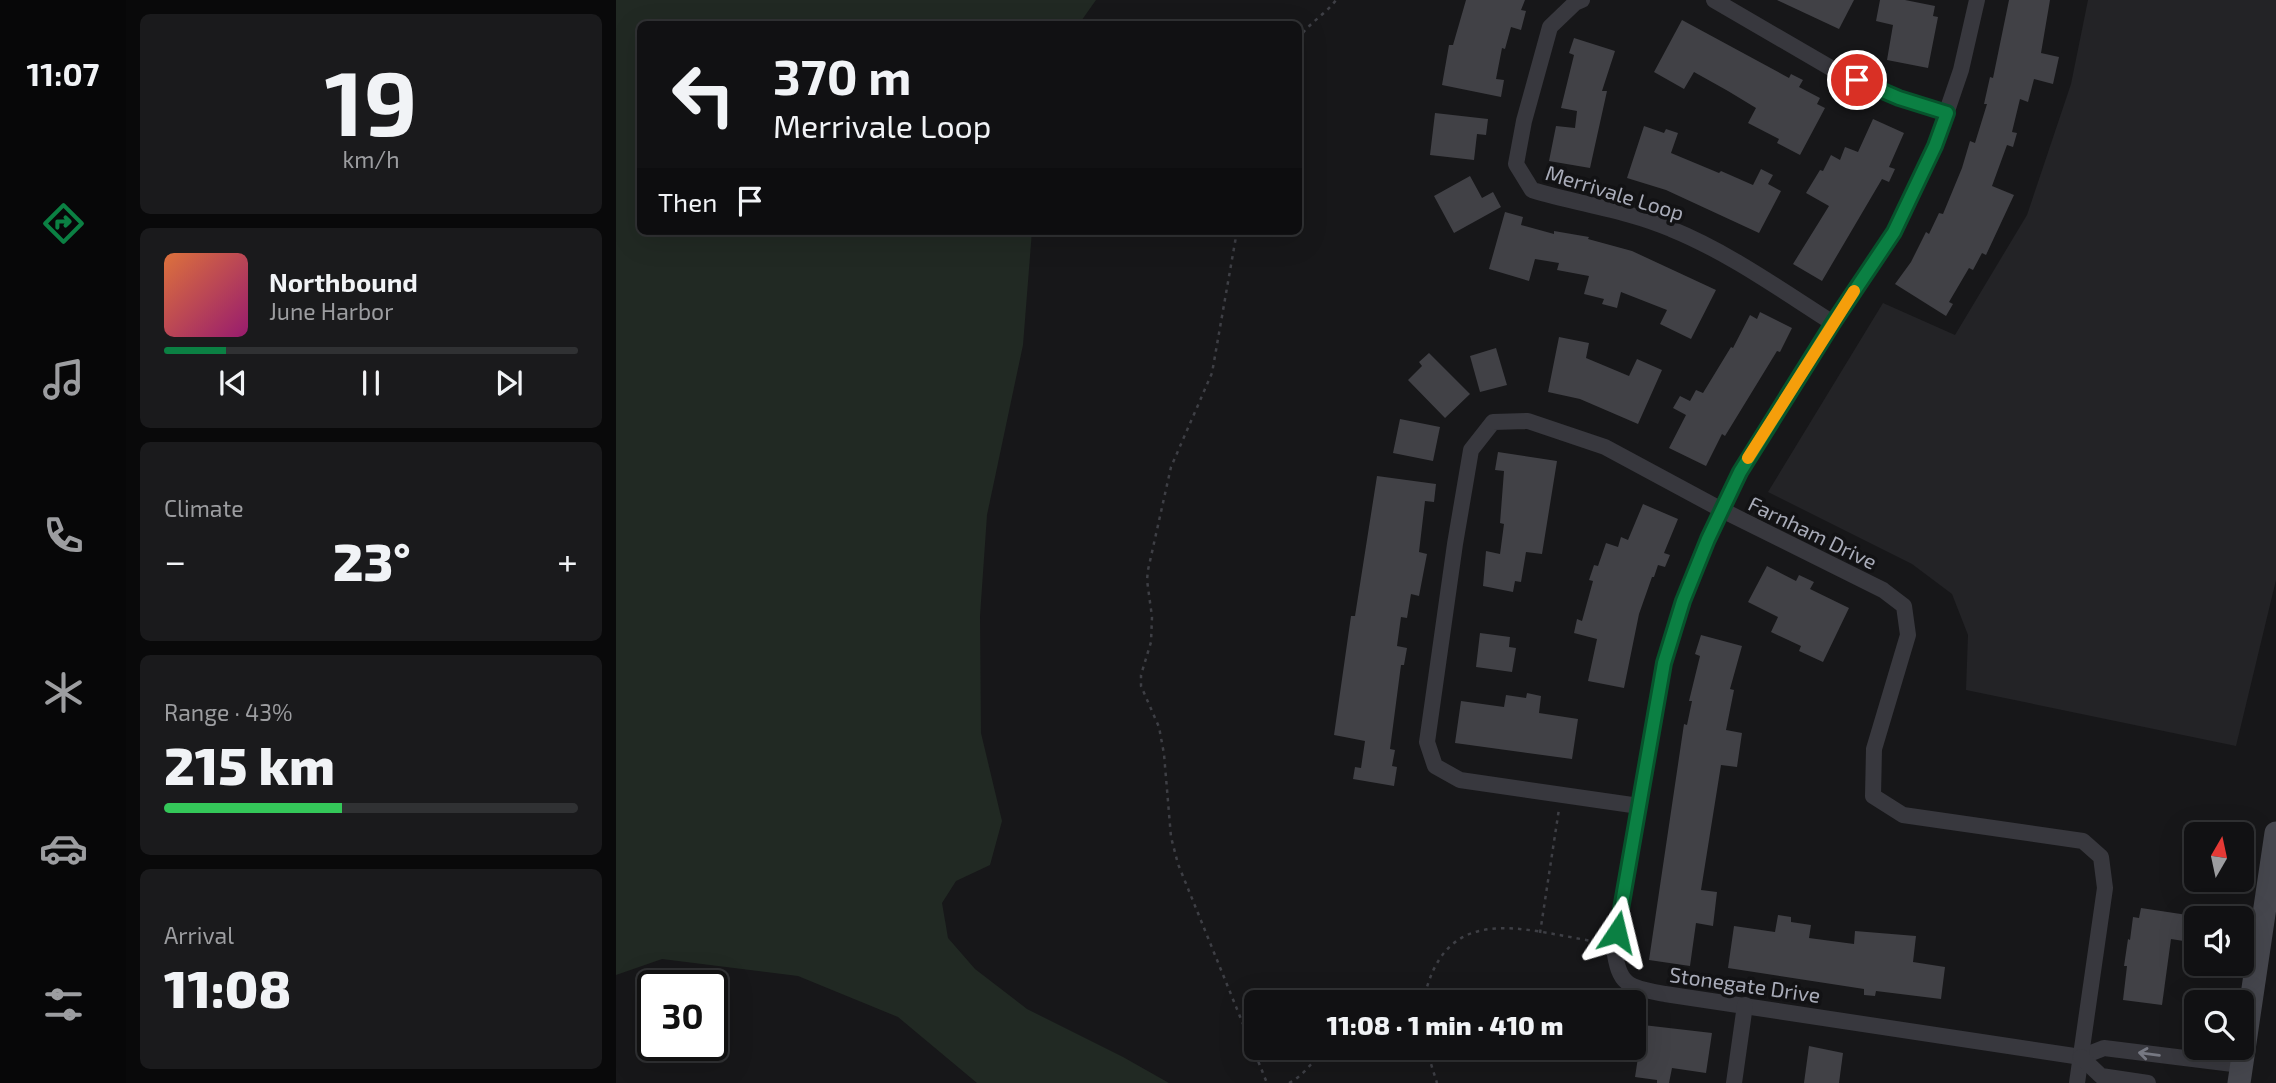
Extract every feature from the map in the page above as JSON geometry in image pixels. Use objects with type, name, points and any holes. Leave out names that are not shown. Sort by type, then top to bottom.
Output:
[{"type":"street","name":"Merrivale Loop","points":[[1582,0],[1575,3],[1550,27],[1524,121],[1516,164],[1532,190],[1620,212],[1671,229],[1735,261],[1833,323]]},
{"type":"street","points":[[1713,0],[1836,71],[1899,98],[1947,113]]},
{"type":"street","name":"Stonegate Drive","points":[[1977,0],[1961,70],[1947,113],[1935,146],[1894,232],[1833,323],[1740,472],[1683,601],[1664,663],[1615,945],[1617,970],[1632,988],[2081,1057],[2104,1048],[2240,1074]]},
{"type":"street","name":"Farnham Drive","points":[[1639,806],[1460,780],[1435,766],[1427,742],[1455,544],[1471,450],[1493,422],[1528,421],[1605,447],[1722,510],[1884,590],[1904,606],[1908,635],[1874,749],[1873,796],[1903,815],[2083,841],[2101,856],[2105,888],[2077,1083]]},
{"type":"street","points":[[2240,1074],[2276,832]]},
{"type":"street","points":[[1734,1083],[1745,1005]]},
{"type":"street","name":"Stonegate Drive","points":[[2081,1057],[2101,1076],[2148,1083]]},
{"type":"path","points":[[1302,35],[1336,0]]},
{"type":"path","points":[[1236,235],[1212,373],[1171,467],[1148,570],[1151,642],[1141,675],[1141,686],[1159,727],[1171,837],[1178,864],[1267,1083]]},
{"type":"path","points":[[1540,933],[1561,795]]},
{"type":"path","points":[[1426,990],[1437,962],[1450,946],[1475,931],[1506,927],[1615,945]]},
{"type":"path","points":[[1289,1083],[1300,1076],[1315,1060]]},
{"type":"path","points":[[1430,1060],[1437,1083]]},
{"type":"shaded area","points":[[616,0],[1096,0],[1081,21],[637,21],[637,235],[1032,235],[1023,345],[987,515],[980,616],[981,733],[1002,821],[990,865],[956,881],[942,903],[948,938],[975,969],[1027,1009],[1169,1083],[977,1083],[898,1017],[798,976],[662,959],[616,975]]},
{"type":"shaded area","points":[[2088,0],[2276,0],[2276,580],[2236,746],[1966,690],[1968,635],[1952,594],[1912,564],[1768,492],[1883,303],[1955,335],[2027,215],[2071,84]]},
{"type":"building","points":[[1466,0],[1525,0],[1521,10],[1526,11],[1521,30],[1511,27],[1505,49],[1502,48],[1496,79],[1504,80],[1501,97],[1442,85],[1449,45],[1453,45]]},
{"type":"building","points":[[1777,0],[1854,0],[1839,29]]},
{"type":"building","points":[[1880,0],[1905,0],[1935,6],[1933,16],[1938,17],[1928,68],[1887,60],[1893,25],[1876,21]]},
{"type":"building","points":[[2009,0],[2050,0],[2041,53],[2059,57],[2053,84],[2034,79],[2028,102],[2020,99],[2012,132],[2017,133],[2013,147],[2007,145],[1992,186],[2014,195],[1986,255],[1982,253],[1973,270],[1969,268],[1949,302],[1953,304],[1946,316],[1895,284],[1911,262],[1926,232],[1929,234],[1939,213],[1943,214],[1970,141],[1975,143],[1987,104],[1984,104],[1990,77],[1993,78]]},
{"type":"building","points":[[1682,20],[1789,78],[1791,74],[1803,80],[1799,87],[1820,98],[1817,104],[1825,108],[1800,155],[1777,143],[1779,139],[1748,123],[1756,108],[1728,91],[1694,72],[1684,89],[1654,72]]},
{"type":"building","points":[[1574,38],[1615,51],[1602,91],[1607,91],[1590,168],[1549,161],[1556,126],[1575,128],[1577,111],[1561,108],[1574,55],[1569,53]]},
{"type":"building","points":[[1435,113],[1488,119],[1486,135],[1477,134],[1474,160],[1430,155]]},
{"type":"building","points":[[1873,119],[1904,133],[1889,167],[1895,169],[1889,182],[1882,179],[1822,281],[1793,264],[1829,206],[1806,193],[1820,170],[1823,171],[1831,155],[1840,160],[1845,147],[1858,152]]},
{"type":"building","points":[[1644,126],[1664,133],[1666,129],[1678,133],[1671,153],[1719,173],[1721,171],[1753,185],[1761,169],[1773,175],[1768,184],[1781,191],[1759,233],[1666,190],[1627,178]]},
{"type":"building","points":[[1470,176],[1482,198],[1493,192],[1501,207],[1454,233],[1434,196]]},
{"type":"building","points":[[1505,212],[1523,217],[1521,225],[1554,234],[1554,231],[1589,237],[1588,239],[1632,251],[1716,290],[1691,339],[1660,324],[1667,310],[1621,292],[1617,308],[1602,304],[1604,299],[1584,294],[1589,276],[1557,270],[1559,263],[1535,259],[1529,281],[1489,269]]},
{"type":"building","points":[[1760,312],[1792,328],[1780,352],[1777,351],[1725,436],[1722,434],[1706,466],[1669,448],[1686,415],[1673,408],[1680,396],[1690,401],[1696,390],[1703,393],[1731,347],[1733,348],[1750,315],[1757,319]]},
{"type":"building","points":[[1559,337],[1589,343],[1586,358],[1629,376],[1637,359],[1662,370],[1638,424],[1580,399],[1548,392]]},
{"type":"building","points":[[1496,348],[1507,385],[1480,392],[1470,356]]},
{"type":"building","points":[[1429,353],[1470,394],[1445,418],[1408,380],[1422,366],[1419,362]]},
{"type":"building","points":[[1400,419],[1440,427],[1433,461],[1393,453]]},
{"type":"building","points":[[1498,452],[1557,461],[1542,554],[1526,552],[1521,582],[1515,581],[1513,592],[1483,586],[1486,551],[1500,554],[1504,524],[1500,523],[1504,471],[1495,470]]},
{"type":"building","points":[[1377,476],[1436,484],[1434,502],[1425,501],[1419,552],[1427,554],[1419,596],[1411,594],[1407,618],[1401,617],[1397,646],[1407,648],[1404,665],[1401,665],[1390,749],[1395,750],[1392,766],[1397,767],[1394,786],[1353,779],[1355,767],[1361,768],[1365,741],[1334,735],[1351,616],[1355,616]]},
{"type":"building","points":[[1643,504],[1678,519],[1664,553],[1670,555],[1665,567],[1658,565],[1639,614],[1624,688],[1588,681],[1597,639],[1574,633],[1577,619],[1582,621],[1593,581],[1589,580],[1594,565],[1598,566],[1606,543],[1618,547],[1621,537],[1628,540]]},
{"type":"building","points":[[1767,566],[1796,581],[1799,575],[1814,582],[1810,589],[1849,608],[1823,662],[1799,651],[1801,646],[1771,632],[1778,617],[1748,602]]},
{"type":"building","points":[[1480,633],[1510,637],[1509,647],[1516,648],[1512,672],[1476,667]]},
{"type":"building","points":[[1701,635],[1742,646],[1730,689],[1734,690],[1726,730],[1742,733],[1737,767],[1721,765],[1701,890],[1717,892],[1713,926],[1696,923],[1690,966],[1649,960],[1684,724],[1687,725],[1692,701],[1689,701],[1700,656],[1695,654]]},
{"type":"building","points":[[1527,693],[1541,696],[1539,713],[1578,719],[1572,759],[1455,743],[1461,701],[1504,707],[1506,695],[1526,698]]},
{"type":"building","points":[[2141,908],[2184,914],[2184,941],[2171,939],[2162,1005],[2123,1000],[2128,939],[2130,940],[2133,917],[2139,918]]},
{"type":"building","points":[[1778,915],[1791,917],[1791,922],[1811,925],[1809,938],[1854,944],[1855,931],[1916,936],[1913,962],[1945,967],[1941,999],[1876,991],[1875,996],[1864,995],[1864,989],[1728,968],[1734,926],[1775,932]]},
{"type":"building","points":[[1646,1025],[1712,1033],[1706,1073],[1672,1068],[1669,1083],[1635,1077],[1638,1060],[1646,1060]]},
{"type":"building","points":[[1809,1046],[1843,1053],[1839,1083],[1804,1083]]},
{"type":"slow traffic","points":[[1748,458],[1854,291]]},
{"type":"route","points":[[1617,932],[1664,663],[1683,601],[1708,539],[1740,472],[1833,323],[1894,232],[1935,146],[1947,113],[1899,98],[1857,80]]}]
